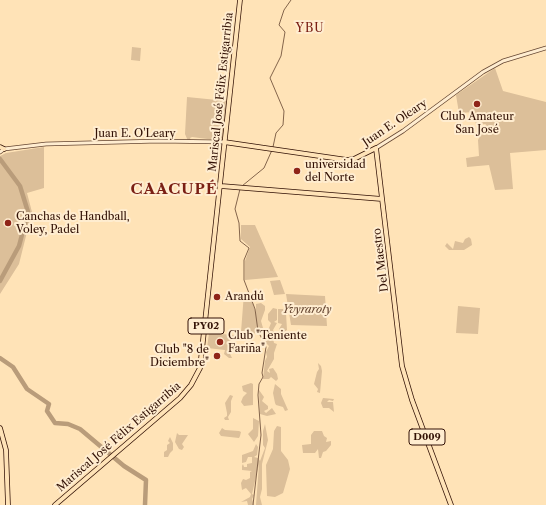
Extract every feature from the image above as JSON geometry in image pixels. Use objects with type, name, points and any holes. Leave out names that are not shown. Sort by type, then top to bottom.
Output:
[{"type":"main road","name":"Mariscal José Félix Estigarribia","points":[[55,505],[160,416],[188,390],[200,368],[221,186],[224,142],[240,0]]},
{"type":"main road","name":"Juan E. O'Leary","points":[[224,142],[270,149]]},
{"type":"main road","name":"Juan E. Oleary","points":[[270,149],[346,160],[354,159],[376,148]]},
{"type":"main road","name":"Del Maestro","points":[[376,148],[404,369],[412,400],[451,505]]},
{"type":"main road","points":[[221,186],[382,200]]},
{"type":"main road","points":[[0,428],[6,450],[8,505]]},
{"type":"street","name":"Juan E. Oleary","points":[[376,148],[403,131],[455,91],[483,72],[503,61],[546,48]]},
{"type":"street","points":[[184,137],[185,143]]},
{"type":"street","name":"Juan E. O'Leary","points":[[1,149],[46,144],[159,141],[185,143],[194,141],[224,142]]},
{"type":"green space","points":[[132,47],[141,48],[140,61],[131,60]]},
{"type":"green space","points":[[495,68],[503,91],[546,102],[546,150],[510,153],[513,189],[495,190],[489,165],[467,167],[466,158],[479,156],[478,140],[486,124],[476,125],[474,112],[459,113],[456,95]]},
{"type":"green space","points":[[187,97],[227,101],[223,141],[192,137],[190,138],[191,141],[188,141],[185,134]]},
{"type":"green space","points":[[44,147],[44,188],[27,193],[32,212],[19,264],[0,294],[0,156],[6,153]]},
{"type":"green space","points":[[241,225],[255,225],[278,277],[245,280],[245,261],[250,247],[241,239]]},
{"type":"green space","points":[[469,237],[472,245],[464,250],[449,250],[445,246],[447,243],[453,249],[455,241],[463,243],[465,239]]},
{"type":"green space","points":[[280,280],[285,294],[274,295],[270,281]]},
{"type":"green space","points":[[244,293],[249,293],[256,313],[256,304],[261,303],[265,306],[261,321],[263,328],[269,328],[271,323],[268,320],[268,314],[273,308],[277,309],[277,320],[274,322],[277,323],[273,330],[274,332],[258,330],[261,334],[241,332]]},
{"type":"green space","name":"Yvyraroty","points":[[286,294],[325,296],[327,326],[291,325]]},
{"type":"green space","points":[[458,306],[480,308],[478,334],[456,333]]},
{"type":"green space","points":[[278,309],[283,309],[286,313],[287,330],[284,332],[280,332],[279,329],[282,324],[278,323]]},
{"type":"green space","name":"Club \"Teniente Fariña\"","points":[[209,333],[234,335],[230,354],[232,358],[229,358],[224,354],[225,350],[207,348]]},
{"type":"green space","points":[[271,336],[274,343],[277,344],[274,359],[267,371],[270,373],[269,369],[273,368],[277,374],[278,379],[276,381],[271,377],[269,379],[263,379],[265,361],[267,357],[266,352],[269,346],[264,341],[265,338],[269,340]]},
{"type":"green space","points":[[318,363],[321,366],[322,371],[320,393],[317,392],[318,389],[314,384],[319,369]]},
{"type":"green space","points":[[251,383],[253,384],[253,405],[244,406],[241,402],[247,393],[243,391],[242,386]]},
{"type":"green space","points":[[275,384],[281,389],[281,394],[288,410],[285,411],[283,407],[276,405],[275,403],[273,393]]},
{"type":"green space","points":[[259,390],[264,397],[262,401],[268,406],[268,409],[264,411],[266,413],[272,408],[276,414],[267,416],[260,414]]},
{"type":"green space","points":[[230,395],[233,396],[231,401],[231,412],[228,417],[229,420],[225,420],[224,418],[227,416],[227,413],[225,403]]},
{"type":"green space","points":[[323,398],[334,399],[333,401],[329,400],[327,402],[333,402],[334,412],[329,408],[323,408],[321,403]]},
{"type":"green space","points":[[253,418],[259,421],[258,436],[254,442],[248,434],[253,429]]},
{"type":"green space","points":[[265,424],[268,440],[262,464],[262,489],[260,497],[262,505],[256,505],[259,464],[252,494],[254,495],[252,499],[254,505],[248,505],[247,501],[241,502],[250,497],[251,494],[246,488],[242,490],[241,483],[243,479],[246,480],[250,478],[250,472],[252,471],[242,470],[242,466],[243,464],[244,467],[247,467],[247,464],[252,463],[252,457],[248,457],[246,462],[242,463],[242,455],[253,451],[256,444],[258,447],[257,455],[254,457],[258,458],[260,461],[265,448],[263,445],[263,431]]},
{"type":"green space","points":[[277,426],[281,427],[281,451],[288,460],[290,469],[283,493],[275,497],[267,496],[266,465],[273,449],[274,431]]},
{"type":"green space","points":[[222,428],[225,430],[241,432],[239,438],[221,436],[219,433]]},
{"type":"green space","points":[[314,431],[322,431],[324,436],[327,438],[326,442],[331,441],[331,445],[326,451],[323,452],[321,458],[319,458],[318,449],[315,453],[303,453],[302,445],[311,444],[311,435]]},
{"type":"green space","points":[[177,433],[179,435],[188,435],[182,444],[184,447],[182,450],[179,449],[175,442]]},
{"type":"green space","points":[[170,437],[173,443],[173,450],[168,457],[164,457],[164,452],[167,450],[167,445],[170,443],[168,441]]},
{"type":"waterway","points":[[273,147],[276,133],[283,125],[284,111],[270,78],[281,56],[285,32],[279,25],[284,10],[291,0]]},
{"type":"waterway","points":[[242,186],[264,168],[272,150]]},
{"type":"waterway","points":[[0,159],[20,186],[28,212],[19,246],[0,281]]},
{"type":"waterway","points":[[240,189],[235,209],[239,223],[240,241],[249,248],[244,260],[244,280],[255,309],[258,331],[266,347],[262,373],[263,377],[259,384],[258,395],[261,435],[253,505]]},
{"type":"waterway","points":[[0,358],[13,367],[27,389],[49,404],[47,411],[55,423],[68,424],[80,429],[124,466],[146,480],[145,505]]},
{"type":"place","name":"Club Amateur San José","points":[[477,104]]},
{"type":"place","name":"universidad del Norte","points":[[297,171]]},
{"type":"place","name":"Canchas de Handball, Voley, Padel","points":[[8,223]]},
{"type":"place","name":"Arandú","points":[[217,297]]},
{"type":"place","name":"Club \"Teniente Fariña\"","points":[[220,342]]},
{"type":"place","name":"Club \"8 de Diciembre\"","points":[[217,356]]},
{"type":"district","name":"YBU","points":[[310,29]]},
{"type":"district","name":"CAACUPÉ","points":[[174,190]]}]
